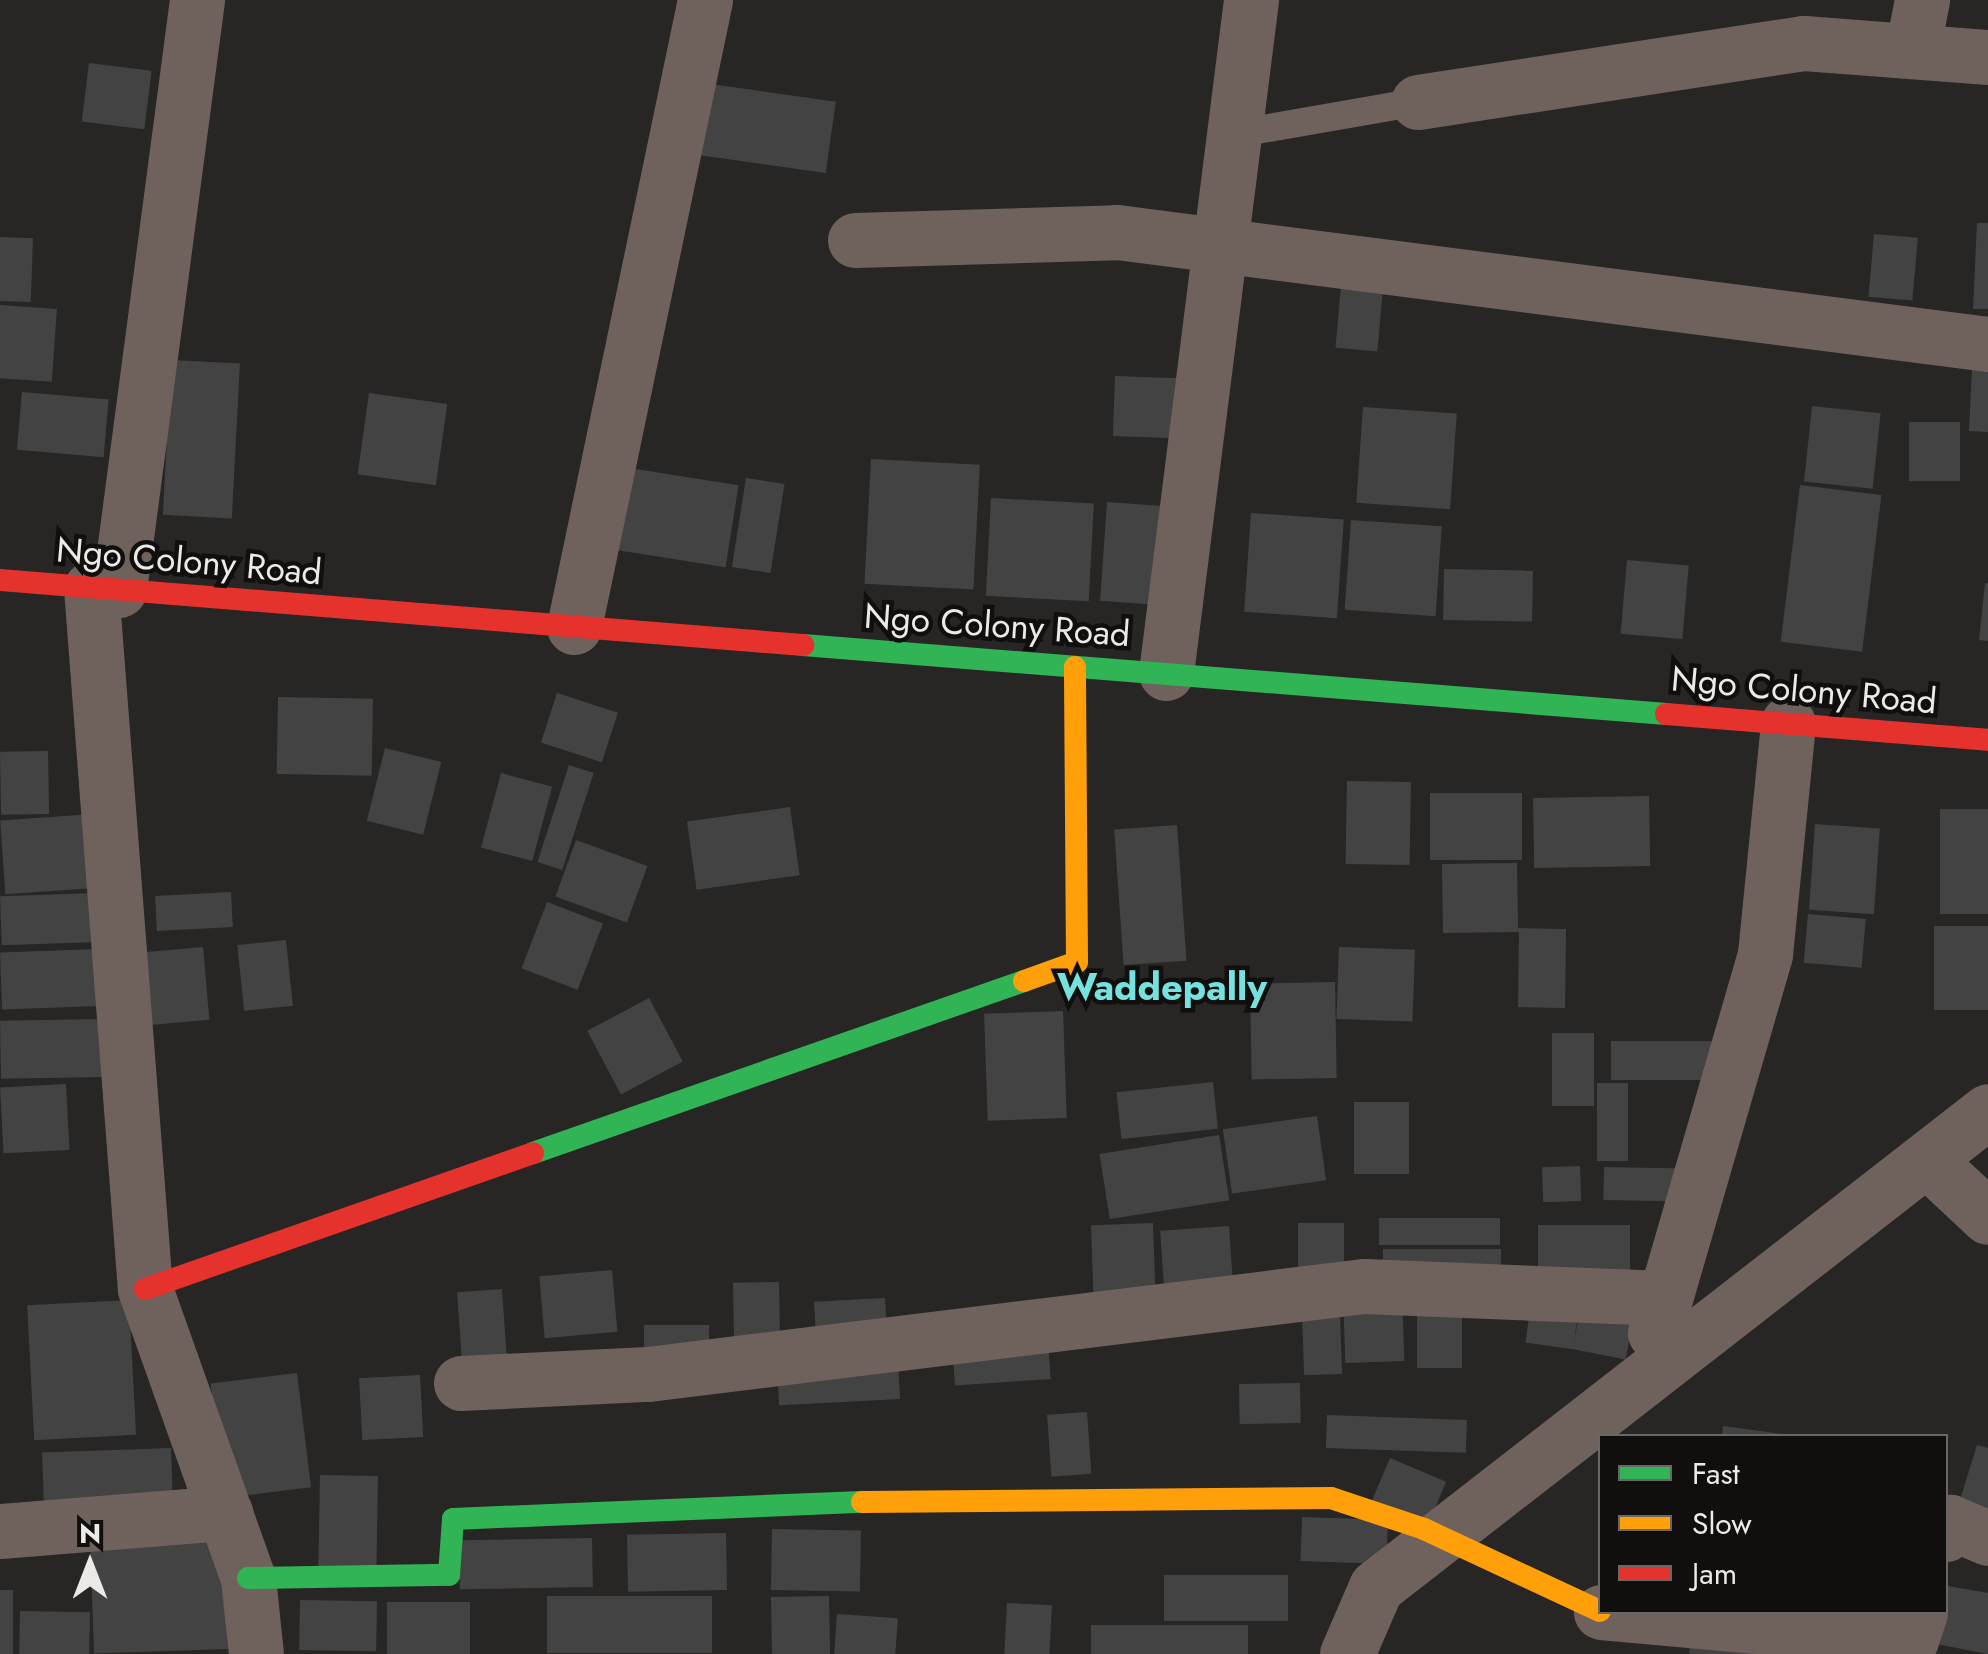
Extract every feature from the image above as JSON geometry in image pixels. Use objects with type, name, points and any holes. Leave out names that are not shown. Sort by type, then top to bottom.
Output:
[{"type":"street","points":[[196,0],[105,589],[145,1290],[248,1578],[256,1654]]},
{"type":"street","points":[[574,627],[705,0]]},
{"type":"street","points":[[1166,673],[1252,0]]},
{"type":"street","points":[[1418,102],[1917,26],[1988,57]]},
{"type":"street","points":[[855,240],[1045,230],[1221,244],[1424,276],[1988,344]]},
{"type":"street","name":"Ngo Colony Road","points":[[0,580],[1988,740]]},
{"type":"street","points":[[145,1290],[1077,962],[1074,667]]},
{"type":"street","points":[[1642,1378],[1764,954],[1788,723]]},
{"type":"street","points":[[1347,1654],[1376,1587],[1642,1378],[1967,1133],[1988,1217]]},
{"type":"street","points":[[461,1384],[666,1372],[1364,1286],[1665,1298]]},
{"type":"street","points":[[248,1578],[449,1575],[453,1519],[872,1502],[1331,1498],[1440,1536],[1598,1610]]},
{"type":"street","points":[[0,1531],[225,1513]]},
{"type":"street","points":[[1948,1528],[1950,1522],[1988,1538]]},
{"type":"street","points":[[1633,1614],[1911,1640],[1919,1614]]},
{"type":"lane","points":[[1234,134],[1418,102]]},
{"type":"building","points":[[89,63],[152,71],[144,129],[82,122]]},
{"type":"building","points":[[710,84],[836,102],[826,173],[700,155]]},
{"type":"building","points":[[1977,223],[1988,223],[1988,309],[1973,309]]},
{"type":"building","points":[[1874,234],[1918,238],[1912,301],[1869,297]]},
{"type":"building","points":[[0,237],[33,238],[31,302],[0,301]]},
{"type":"building","points":[[1341,285],[1383,289],[1377,351],[1336,348]]},
{"type":"building","points":[[0,305],[57,309],[52,382],[0,378]]},
{"type":"building","points":[[171,360],[240,364],[232,518],[163,515]]},
{"type":"building","points":[[1972,369],[1988,369],[1988,432],[1969,431]]},
{"type":"building","points":[[1115,376],[1178,378],[1176,438],[1113,436]]},
{"type":"building","points":[[22,392],[109,400],[104,457],[17,450]]},
{"type":"building","points":[[369,393],[447,404],[436,485],[358,474]]},
{"type":"building","points":[[1812,406],[1881,413],[1873,489],[1804,482]]},
{"type":"building","points":[[1363,407],[1457,414],[1450,509],[1356,503]]},
{"type":"building","points":[[1909,422],[1960,422],[1960,481],[1909,481]]},
{"type":"building","points":[[871,459],[980,465],[973,590],[864,584]]},
{"type":"building","points":[[623,467],[739,485],[726,567],[610,549]]},
{"type":"building","points":[[746,478],[785,484],[770,573],[732,567]]},
{"type":"building","points":[[1800,485],[1881,495],[1862,652],[1781,642]]},
{"type":"building","points":[[991,498],[1094,503],[1089,601],[986,596]]},
{"type":"building","points":[[1107,502],[1170,506],[1163,605],[1100,601]]},
{"type":"building","points":[[1251,513],[1344,519],[1337,618],[1244,612]]},
{"type":"building","points":[[1351,520],[1442,526],[1436,616],[1345,610]]},
{"type":"building","points":[[1627,560],[1689,565],[1682,639],[1621,634]]},
{"type":"building","points":[[1444,569],[1533,571],[1532,622],[1443,620]]},
{"type":"building","points":[[1988,583],[1988,641],[1979,640]]},
{"type":"building","points":[[557,693],[618,713],[602,762],[541,742]]},
{"type":"building","points":[[278,697],[373,699],[372,776],[277,774]]},
{"type":"building","points":[[385,748],[441,762],[423,835],[367,821]]},
{"type":"building","points":[[48,751],[49,814],[1,815],[0,752]]},
{"type":"building","points":[[569,765],[594,773],[562,870],[537,862]]},
{"type":"building","points":[[501,773],[552,787],[532,861],[481,847]]},
{"type":"building","points":[[1347,781],[1411,782],[1410,865],[1346,864]]},
{"type":"building","points":[[1430,793],[1522,793],[1522,860],[1430,860]]},
{"type":"building","points":[[1649,796],[1650,866],[1534,868],[1533,798]]},
{"type":"building","points":[[790,807],[800,875],[697,890],[687,821]]},
{"type":"building","points":[[1940,809],[1988,809],[1988,914],[1940,914]]},
{"type":"building","points":[[93,814],[98,888],[5,894],[0,820]]},
{"type":"building","points":[[1815,824],[1880,829],[1874,914],[1809,910]]},
{"type":"building","points":[[1177,825],[1186,961],[1124,965],[1114,829]]},
{"type":"building","points":[[576,840],[647,866],[627,922],[555,896]]},
{"type":"building","points":[[1517,863],[1518,928],[1566,929],[1565,1008],[1518,1007],[1519,932],[1443,933],[1442,864]]},
{"type":"building","points":[[231,892],[233,927],[157,931],[155,896]]},
{"type":"building","points":[[96,893],[98,942],[2,945],[0,896]]},
{"type":"building","points":[[547,902],[603,924],[578,990],[522,968]]},
{"type":"building","points":[[1808,914],[1866,919],[1862,968],[1804,963]]},
{"type":"building","points":[[1934,926],[1988,926],[1988,1010],[1934,1010]]},
{"type":"building","points":[[286,940],[293,1006],[244,1011],[237,945]]},
{"type":"building","points":[[203,947],[209,1020],[145,1025],[138,953]]},
{"type":"building","points":[[1339,947],[1415,950],[1412,1022],[1336,1019]]},
{"type":"building","points":[[98,949],[100,1006],[2,1009],[0,952]]},
{"type":"building","points":[[1335,982],[1337,1078],[1252,1079],[1250,983]]},
{"type":"building","points":[[649,998],[683,1062],[621,1094],[587,1031]]},
{"type":"building","points":[[1063,1011],[1067,1118],[988,1121],[984,1014]]},
{"type":"building","points":[[103,1019],[104,1077],[1,1079],[0,1021]]},
{"type":"building","points":[[1552,1033],[1594,1033],[1594,1106],[1552,1106]]},
{"type":"building","points":[[1611,1041],[1713,1041],[1713,1080],[1611,1080]]},
{"type":"building","points":[[1213,1082],[1218,1129],[1121,1139],[1117,1092]]},
{"type":"building","points":[[1597,1083],[1628,1083],[1628,1161],[1597,1161]]},
{"type":"building","points":[[66,1084],[69,1150],[4,1153],[0,1087]]},
{"type":"building","points":[[1354,1102],[1409,1102],[1409,1174],[1354,1174]]},
{"type":"building","points":[[1317,1116],[1326,1180],[1232,1194],[1223,1129]]},
{"type":"building","points":[[1219,1135],[1229,1200],[1110,1219],[1099,1154]]},
{"type":"building","points":[[1580,1166],[1581,1201],[1543,1202],[1542,1167]]},
{"type":"building","points":[[1604,1167],[1685,1168],[1684,1201],[1603,1200]]},
{"type":"building","points":[[1379,1218],[1500,1218],[1500,1245],[1379,1245]]},
{"type":"building","points":[[1153,1223],[1156,1299],[1094,1301],[1091,1225]]},
{"type":"building","points":[[1298,1223],[1344,1223],[1344,1283],[1298,1283]]},
{"type":"building","points":[[1538,1225],[1630,1225],[1630,1281],[1538,1281]]},
{"type":"building","points":[[1229,1226],[1234,1298],[1165,1303],[1160,1231]]},
{"type":"building","points":[[1383,1249],[1501,1249],[1501,1275],[1383,1275]]},
{"type":"building","points":[[612,1270],[617,1332],[545,1338],[539,1276]]},
{"type":"building","points":[[779,1282],[780,1343],[734,1344],[733,1283]]},
{"type":"building","points":[[502,1289],[507,1361],[462,1364],[457,1292]]},
{"type":"building","points":[[1402,1294],[1404,1361],[1345,1363],[1343,1296]]},
{"type":"building","points":[[1532,1296],[1580,1303],[1573,1349],[1525,1343]]},
{"type":"building","points":[[885,1298],[887,1340],[816,1344],[814,1302]]},
{"type":"building","points":[[129,1300],[136,1435],[34,1440],[27,1305]]},
{"type":"building","points":[[1417,1300],[1462,1300],[1462,1368],[1417,1368]]},
{"type":"building","points":[[1582,1300],[1635,1310],[1625,1359],[1572,1349]]},
{"type":"building","points":[[1340,1314],[1342,1374],[1304,1375],[1302,1315]]},
{"type":"building","points":[[644,1325],[709,1325],[709,1357],[644,1357]]},
{"type":"building","points":[[1048,1340],[1051,1379],[955,1386],[952,1347]]},
{"type":"building","points":[[898,1361],[900,1399],[779,1405],[777,1367]]},
{"type":"building","points":[[297,1373],[311,1487],[225,1498],[211,1384]]},
{"type":"building","points":[[420,1375],[423,1437],[362,1440],[359,1378]]},
{"type":"building","points":[[1300,1383],[1301,1423],[1240,1424],[1239,1384]]},
{"type":"building","points":[[1087,1412],[1091,1474],[1051,1477],[1047,1415]]},
{"type":"building","points":[[1327,1415],[1467,1420],[1466,1453],[1326,1448]]},
{"type":"building","points":[[1723,1426],[1781,1434],[1722,1434]]},
{"type":"building","points":[[1977,1445],[1988,1448],[1988,1523],[1956,1513]]},
{"type":"building","points":[[171,1448],[173,1510],[44,1514],[42,1453]]},
{"type":"building","points":[[1390,1458],[1446,1482],[1427,1526],[1371,1502]]},
{"type":"building","points":[[320,1475],[378,1476],[376,1574],[318,1573]]},
{"type":"building","points":[[1302,1517],[1388,1520],[1386,1564],[1300,1561]]},
{"type":"building","points":[[772,1529],[861,1531],[860,1592],[771,1590]]},
{"type":"building","points":[[726,1533],[727,1590],[628,1592],[627,1535]]},
{"type":"building","points":[[224,1535],[228,1649],[94,1654],[90,1540]]},
{"type":"building","points":[[592,1538],[593,1587],[460,1589],[459,1540]]},
{"type":"building","points":[[1164,1575],[1288,1575],[1288,1621],[1164,1621]]},
{"type":"building","points":[[1948,1586],[1988,1593],[1988,1654],[1936,1644],[1942,1614],[1948,1614]]},
{"type":"building","points":[[0,1590],[13,1590],[13,1654],[0,1654]]},
{"type":"building","points":[[547,1596],[712,1596],[712,1653],[547,1653]]},
{"type":"building","points":[[829,1596],[830,1654],[772,1654],[771,1597]]},
{"type":"building","points":[[300,1600],[377,1601],[376,1651],[299,1650]]},
{"type":"building","points":[[387,1602],[470,1602],[470,1654],[387,1654]]},
{"type":"building","points":[[1007,1603],[1052,1605],[1049,1654],[1004,1654]]},
{"type":"building","points":[[20,1611],[90,1612],[89,1654],[19,1654]]},
{"type":"building","points":[[837,1614],[898,1618],[895,1654],[834,1654]]},
{"type":"building","points":[[1091,1625],[1248,1625],[1248,1654],[1091,1654]]},
{"type":"building","points":[[1691,1639],[1755,1646],[1754,1654],[1689,1654]]},
{"type":"traffic: fast","points":[[803,645],[1666,714]]},
{"type":"traffic: fast","points":[[533,1153],[1024,981]]},
{"type":"traffic: fast","points":[[248,1578],[449,1575],[453,1519],[862,1502]]},
{"type":"traffic: slow","points":[[1024,981],[1077,962],[1075,667]]},
{"type":"traffic: slow","points":[[862,1502],[1331,1498],[1424,1529],[1598,1610]]},
{"type":"traffic: jam","points":[[0,580],[803,645]]},
{"type":"traffic: jam","points":[[1666,714],[1988,740]]},
{"type":"traffic: jam","points":[[145,1289],[533,1153]]},
{"type":"district","name":"Waddepally","points":[[1162,987]]}]
